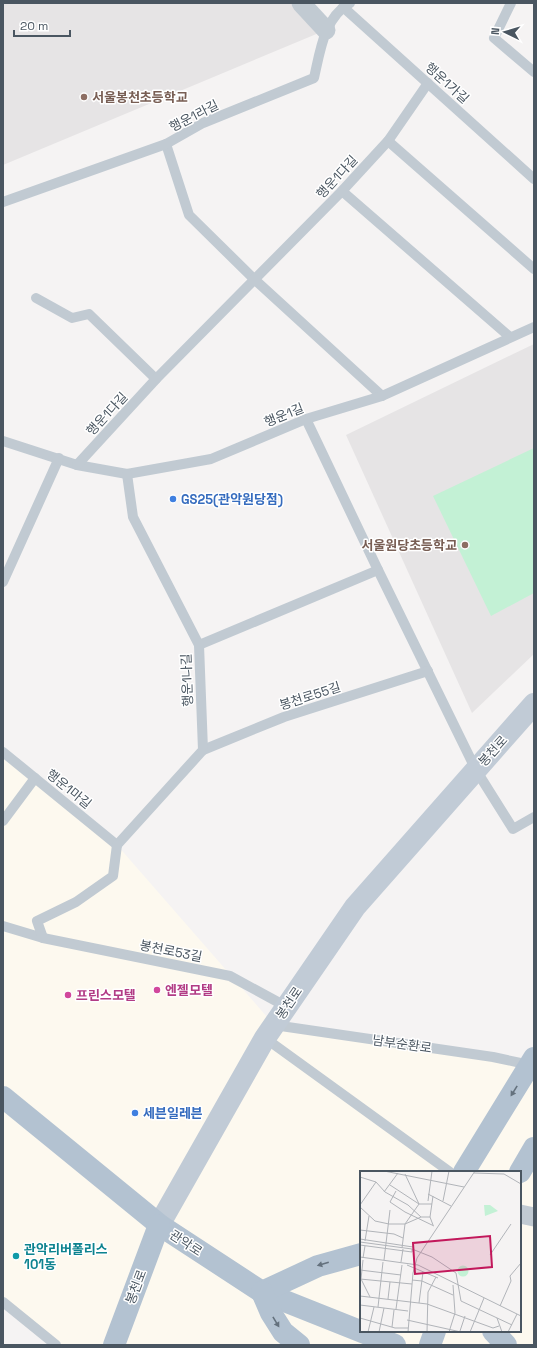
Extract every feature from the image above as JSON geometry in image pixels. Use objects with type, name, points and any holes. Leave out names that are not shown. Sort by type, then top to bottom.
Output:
[{"type":"main road","name":"봉천로","points":[[114,1345],[159,1225],[270,1031],[355,907],[534,704]]},
{"type":"main road","name":"남부순환로","points":[[465,1171],[532,1061]]},
{"type":"main road","name":"관악로","points":[[3,1097],[159,1225],[262,1292],[360,1331]]},
{"type":"main road","points":[[521,1171],[534,1148]]},
{"type":"main road","points":[[299,1345],[282,1332],[271,1313],[262,1292],[318,1266],[360,1254]]},
{"type":"main road","name":"관악로","points":[[364,1332],[384,1340]]},
{"type":"main road","points":[[430,1345],[436,1332]]},
{"type":"main road","points":[[495,1332],[506,1345]]},
{"type":"street","points":[[301,3],[326,30]]},
{"type":"street","points":[[521,1214],[534,1217]]},
{"type":"lane","points":[[511,3],[494,38],[534,72]]},
{"type":"lane","name":"행운1라길","points":[[3,202],[166,144],[203,123],[314,78],[326,30],[347,5]]},
{"type":"lane","name":"행운1가길","points":[[347,5],[428,83],[534,179]]},
{"type":"lane","name":"행운1다길","points":[[77,465],[156,379],[342,191],[388,140],[428,83]]},
{"type":"lane","points":[[388,140],[534,269]]},
{"type":"lane","points":[[166,144],[189,215],[254,279],[382,396]]},
{"type":"lane","points":[[342,191],[510,337]]},
{"type":"lane","points":[[36,298],[72,318],[89,314],[156,379]]},
{"type":"lane","name":"행운1길","points":[[3,441],[77,465],[127,474],[211,459],[306,419],[382,396],[534,327]]},
{"type":"lane","points":[[306,419],[476,770],[512,829],[534,817]]},
{"type":"lane","points":[[3,582],[59,458]]},
{"type":"lane","name":"행운1나길","points":[[127,474],[133,517],[199,644],[202,750]]},
{"type":"lane","points":[[199,644],[378,570]]},
{"type":"lane","name":"봉천로55길","points":[[202,750],[284,717],[428,671]]},
{"type":"lane","points":[[43,938],[37,921],[76,902],[113,876],[118,846],[202,750]]},
{"type":"lane","name":"행운1마길","points":[[3,752],[118,846]]},
{"type":"lane","points":[[3,821],[35,778]]},
{"type":"lane","name":"봉천로53길","points":[[3,926],[43,938],[230,976],[286,1007]]},
{"type":"lane","points":[[270,1031],[449,1171]]},
{"type":"lane","name":"남부순환로","points":[[270,1031],[532,1061]]},
{"type":"lane","points":[[3,1302],[56,1345]]},
{"type":"shaded area","name":"서울봉천초등학교","points":[[3,3],[301,3],[326,30],[3,165]]},
{"type":"shaded area","name":"서울원당초등학교","points":[[534,344],[534,654],[472,713],[346,435]]},
{"type":"shaded area","points":[[3,752],[117,845],[274,1025],[534,1066],[534,1345],[56,1345],[3,1302]]},
{"type":"green space","points":[[534,448],[534,593],[491,616],[433,496]]},
{"type":"place","name":"서울봉천초등학교","points":[[84,97]]},
{"type":"place","name":"GS25(관악원당점)","points":[[173,499]]},
{"type":"place","name":"서울원당초등학교","points":[[465,545]]},
{"type":"place","name":"엔젤모텔","points":[[157,990]]},
{"type":"place","name":"프린스모텔","points":[[68,995]]},
{"type":"place","name":"세븐일레븐","points":[[135,1113]]},
{"type":"place","name":"관악리버폴리스 101동","points":[[16,1256]]}]
